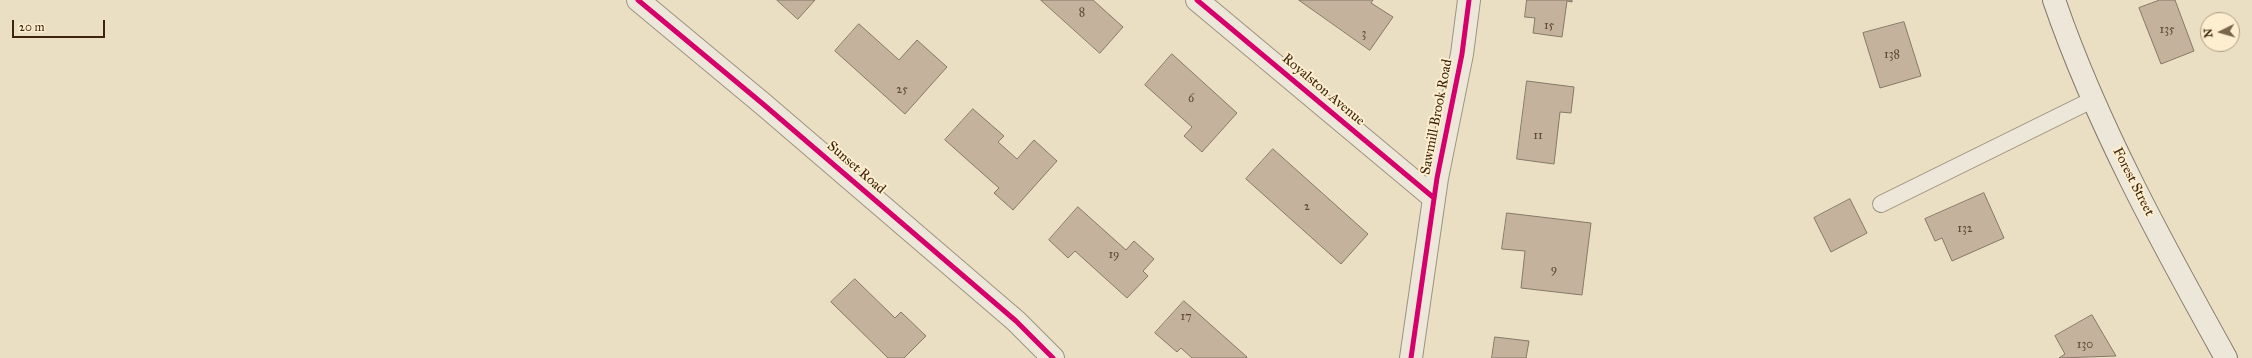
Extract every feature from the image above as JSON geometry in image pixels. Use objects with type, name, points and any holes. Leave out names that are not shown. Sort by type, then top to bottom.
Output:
[{"type":"street","name":"Sunset Road","points":[[638,0],[763,104],[1016,321],[1053,358]]},
{"type":"street","name":"Royalston Avenue","points":[[1197,0],[1434,198]]},
{"type":"street","name":"Sawmill Brook Road","points":[[1410,358],[1434,198],[1462,54],[1469,0]]},
{"type":"street","name":"Forest Street","points":[[2054,0],[2064,29],[2116,150],[2176,268],[2226,358]]},
{"type":"lane","points":[[1881,204],[2094,99]]},
{"type":"building","points":[[777,0],[815,0],[798,19]]},
{"type":"building","points":[[1041,0],[1093,0],[1123,27],[1100,53]]},
{"type":"building","points":[[1299,0],[1373,0],[1371,3],[1393,17],[1370,50]]},
{"type":"building","points":[[1527,0],[1572,0],[1572,2],[1567,1],[1562,37],[1533,33],[1535,18],[1525,17]]},
{"type":"building","points":[[2160,0],[2175,0],[2194,51],[2161,64],[2139,8]]},
{"type":"building","points":[[1904,22],[1921,76],[1880,88],[1863,33]]},
{"type":"building","points":[[859,24],[899,60],[917,40],[947,67],[905,114],[835,51]]},
{"type":"building","points":[[1172,54],[1237,113],[1202,152],[1184,136],[1192,127],[1145,85]]},
{"type":"building","points":[[1527,81],[1574,87],[1571,113],[1560,112],[1554,164],[1517,159]]},
{"type":"building","points":[[973,109],[1004,136],[998,142],[1017,159],[1034,140],[1057,161],[1013,210],[994,193],[999,188],[945,140]]},
{"type":"building","points":[[1273,149],[1368,234],[1341,264],[1246,179]]},
{"type":"building","points":[[1984,193],[2004,238],[1952,261],[1942,238],[1935,241],[1925,219]]},
{"type":"building","points":[[1850,199],[1867,233],[1831,252],[1814,218]]},
{"type":"building","points":[[1078,207],[1126,250],[1134,241],[1154,259],[1143,271],[1148,276],[1127,298],[1075,251],[1068,258],[1049,240]]},
{"type":"building","points":[[1507,213],[1591,223],[1582,295],[1521,288],[1525,251],[1502,249]]},
{"type":"building","points":[[855,279],[895,318],[901,312],[926,336],[904,358],[888,358],[831,302]]},
{"type":"building","points":[[1184,301],[1247,357],[1192,358],[1181,348],[1177,352],[1155,333]]},
{"type":"building","points":[[2092,315],[2116,356],[2059,358],[2065,354],[2055,336]]},
{"type":"building","points":[[1495,337],[1529,341],[1526,358],[1492,358]]},
{"type":"cycle path","points":[[638,0],[763,104],[1016,321],[1053,358]]},
{"type":"cycle path","points":[[1197,0],[1434,198]]},
{"type":"cycle path","points":[[1411,358],[1437,178],[1462,54],[1469,0]]}]
